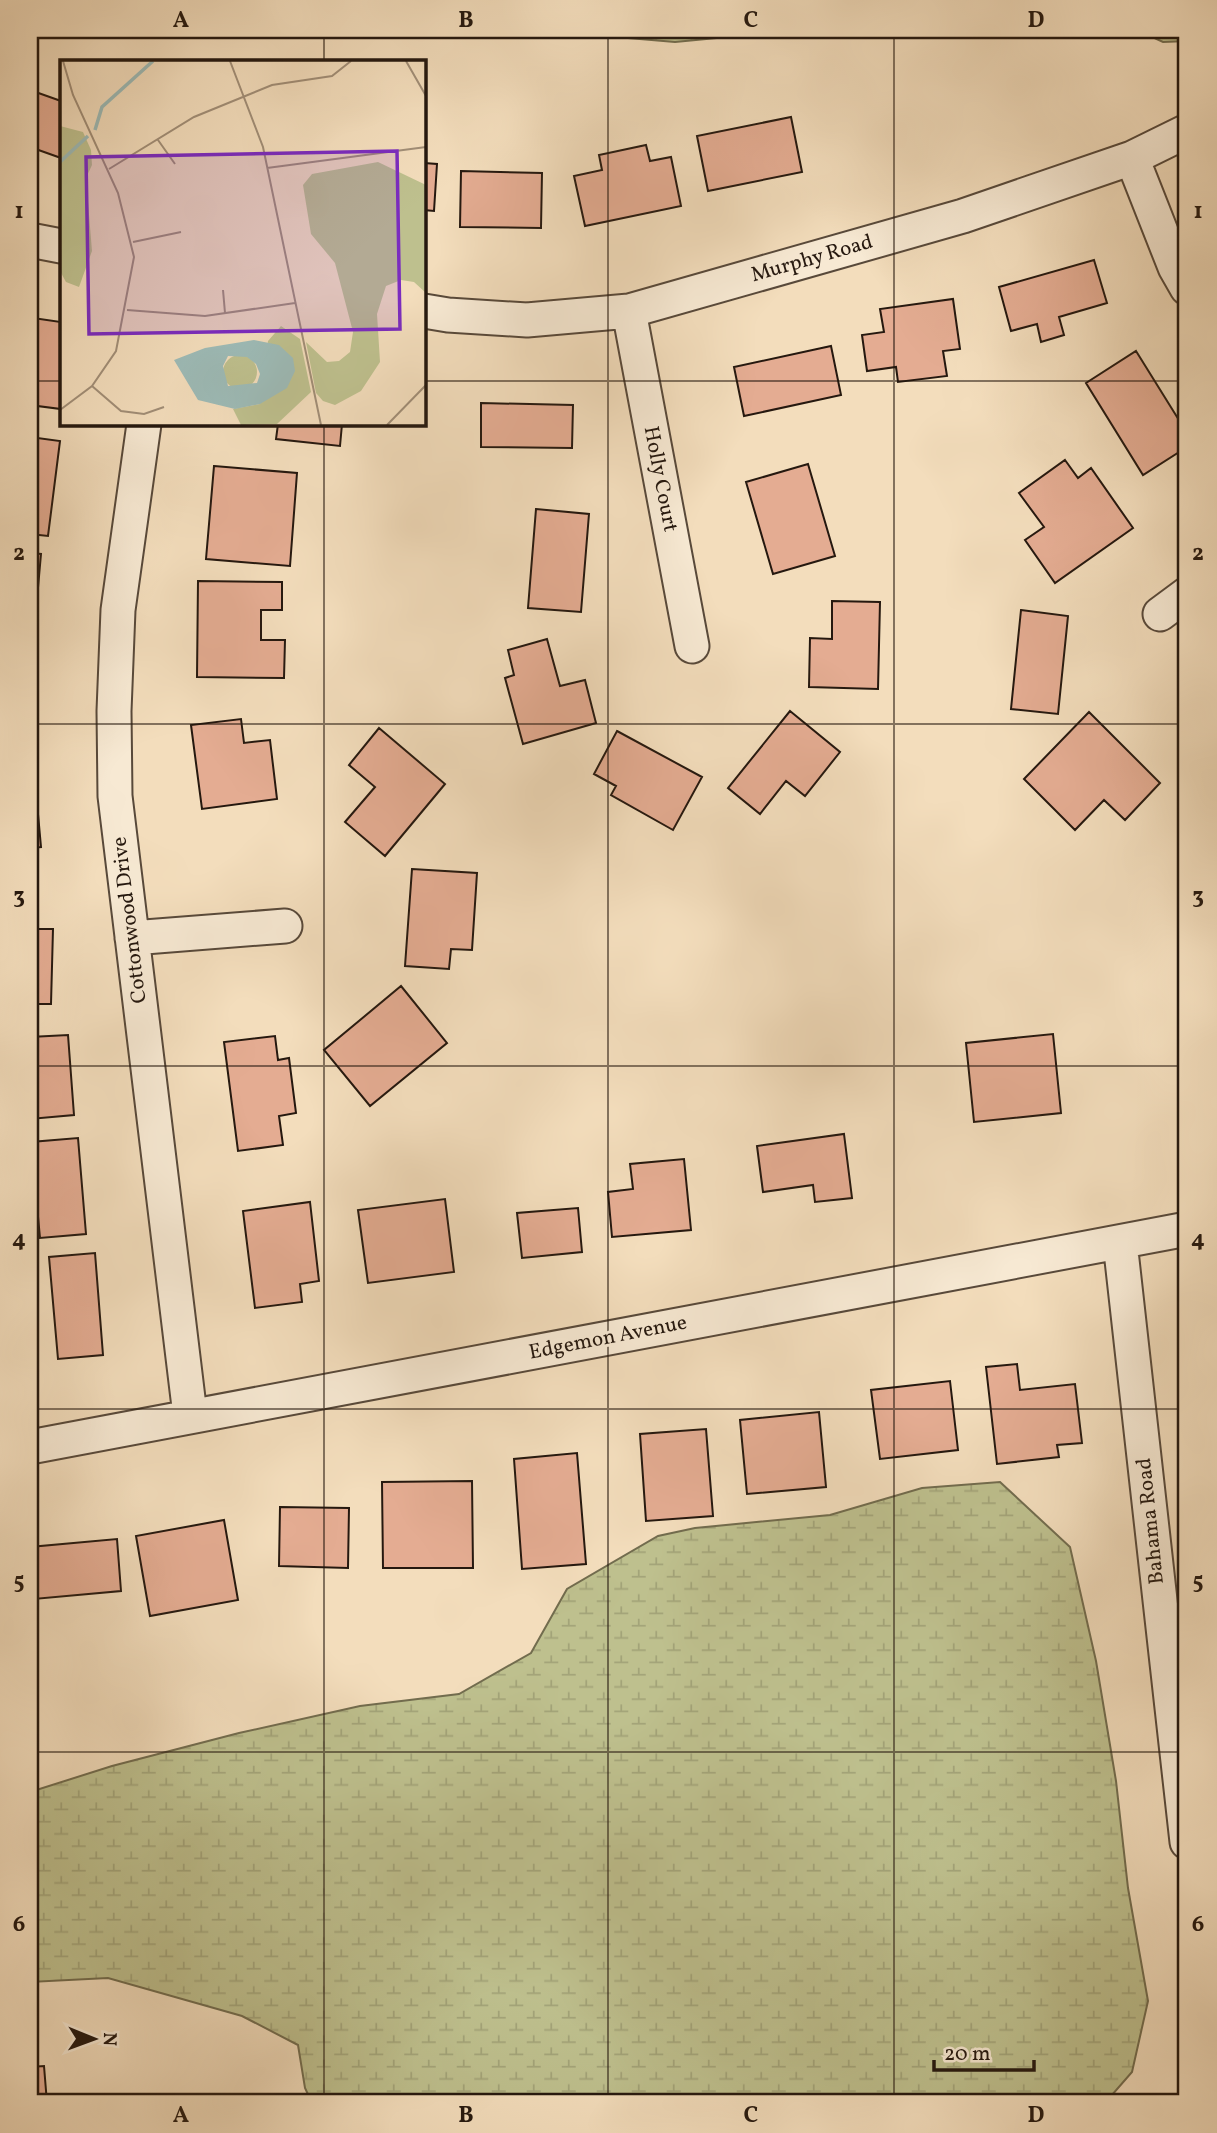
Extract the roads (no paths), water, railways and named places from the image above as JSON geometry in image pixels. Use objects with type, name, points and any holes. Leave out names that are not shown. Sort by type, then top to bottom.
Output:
[{"type":"street","name":"Murphy Road","points":[[425,310],[448,315],[527,320],[629,311],[963,216],[1132,158],[1187,131]]},
{"type":"street","points":[[1132,158],[1175,267],[1187,288]]},
{"type":"street","points":[[30,240],[60,246]]},
{"type":"street","name":"Holly Court","points":[[629,311],[692,646]]},
{"type":"street","name":"Cottonwood Drive","points":[[144,425],[118,610],[114,711],[115,796],[190,1415]]},
{"type":"street","points":[[1160,614],[1187,594]]},
{"type":"street","points":[[132,938],[285,926]]},
{"type":"street","name":"Edgemon Avenue","points":[[30,1447],[1187,1229]]},
{"type":"street","name":"Bahama Road","points":[[1120,1242],[1187,1842]]}]
